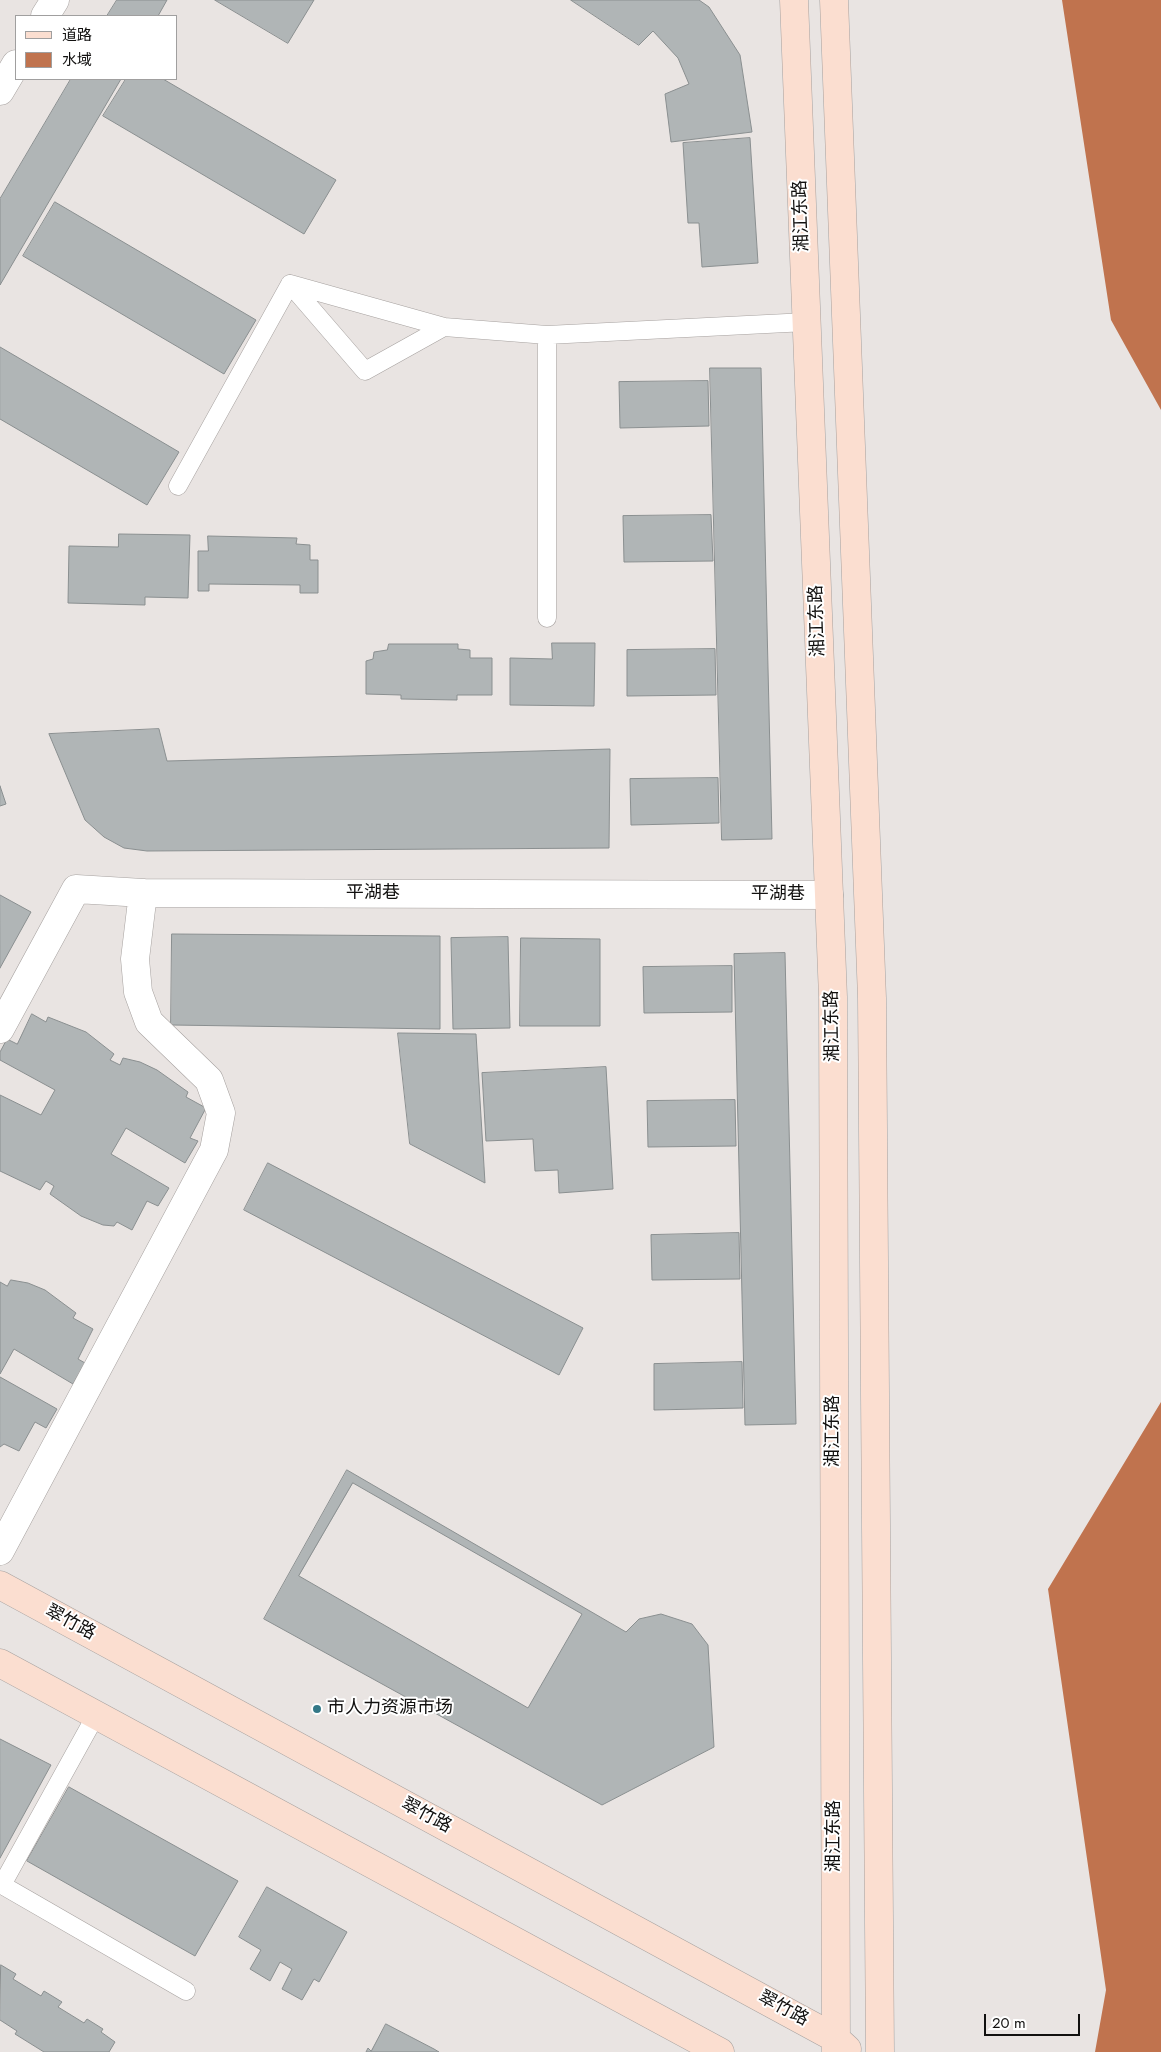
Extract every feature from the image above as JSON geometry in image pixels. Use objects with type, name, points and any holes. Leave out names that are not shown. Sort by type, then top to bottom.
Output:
[{"type":"main road","name":"湘江东路","points":[[794,0],[833,997],[840,2047]]},
{"type":"main road","points":[[834,0],[872,998],[880,2052]]},
{"type":"main road","name":"翠竹路","points":[[0,1585],[840,2047]]},
{"type":"main road","points":[[0,1662],[720,2052]]},
{"type":"street","points":[[47,15],[55,0]]},
{"type":"street","points":[[0,91],[15,66]]},
{"type":"street","name":"平湖巷","points":[[0,1029],[76,890],[143,893],[829,895]]},
{"type":"street","points":[[0,1551],[214,1150],[221,1113],[209,1080],[148,1022],[138,992],[135,959],[143,893]]},
{"type":"lane","points":[[290,284],[444,327],[548,335],[807,322]]},
{"type":"lane","points":[[290,284],[366,370],[444,327]]},
{"type":"lane","points":[[178,486],[290,284]]},
{"type":"lane","points":[[548,335],[548,618]]},
{"type":"lane","points":[[96,1715],[2,1885],[186,1991]]},
{"type":"water","points":[[1062,0],[1161,0],[1161,410],[1111,320]]},
{"type":"water","points":[[1161,1402],[1161,2052],[1095,2052],[1106,1990],[1048,1589]]},
{"type":"building","points":[[117,0],[167,0],[159,15],[108,15]]},
{"type":"building","points":[[215,0],[314,0],[288,43]]},
{"type":"building","points":[[571,0],[699,0],[709,7],[740,55],[752,132],[671,142],[665,94],[689,84],[678,58],[653,31],[639,45]]},
{"type":"building","points":[[70,80],[120,80],[0,285],[0,199]]},
{"type":"building","points":[[125,80],[165,80],[336,180],[304,234],[103,116]]},
{"type":"building","points":[[750,138],[758,263],[702,267],[699,223],[688,223],[683,143]]},
{"type":"building","points":[[55,202],[256,320],[224,374],[23,256]]},
{"type":"building","points":[[0,347],[179,452],[147,505],[0,419]]},
{"type":"building","points":[[710,368],[761,368],[772,839],[722,840]]},
{"type":"building","points":[[708,381],[709,426],[620,428],[619,382]]},
{"type":"building","points":[[711,515],[713,561],[624,562],[623,516]]},
{"type":"building","points":[[119,534],[190,535],[188,598],[145,597],[145,605],[68,603],[69,546],[118,547]]},
{"type":"building","points":[[208,536],[297,538],[296,544],[310,545],[310,560],[318,560],[318,593],[300,593],[300,585],[209,584],[209,591],[198,591],[198,551],[208,551]]},
{"type":"building","points":[[552,643],[595,643],[594,706],[510,705],[510,658],[552,659]]},
{"type":"building","points":[[389,644],[458,644],[458,649],[470,650],[470,658],[492,658],[492,695],[457,695],[457,700],[401,699],[401,695],[366,694],[366,661],[373,659],[374,652],[387,650]]},
{"type":"building","points":[[715,649],[716,695],[627,696],[627,650]]},
{"type":"building","points":[[159,729],[167,761],[610,749],[609,848],[147,851],[124,848],[104,837],[85,820],[49,734]]},
{"type":"building","points":[[718,778],[719,823],[631,825],[630,779]]},
{"type":"building","points":[[0,786],[6,804],[0,806]]},
{"type":"building","points":[[0,895],[31,912],[0,968]]},
{"type":"building","points":[[172,934],[440,936],[440,1029],[171,1025]]},
{"type":"building","points":[[508,937],[510,1028],[453,1029],[451,938]]},
{"type":"building","points":[[521,938],[600,939],[600,1026],[520,1026]]},
{"type":"building","points":[[785,953],[796,1424],[745,1425],[734,954]]},
{"type":"building","points":[[732,966],[732,1012],[644,1013],[643,967]]},
{"type":"building","points":[[32,1014],[46,1022],[48,1017],[86,1032],[114,1054],[110,1060],[120,1065],[123,1058],[140,1062],[157,1070],[188,1092],[186,1097],[206,1108],[190,1138],[198,1141],[185,1163],[126,1128],[111,1154],[169,1188],[158,1206],[147,1201],[132,1230],[117,1222],[114,1226],[103,1225],[81,1216],[50,1194],[54,1186],[46,1181],[40,1190],[0,1171],[0,1095],[41,1115],[55,1090],[0,1060],[0,1052],[7,1039],[17,1044]]},
{"type":"building","points":[[398,1033],[476,1034],[485,1183],[410,1144]]},
{"type":"building","points":[[606,1067],[613,1189],[559,1193],[558,1170],[535,1171],[533,1139],[486,1141],[482,1073]]},
{"type":"building","points":[[735,1100],[736,1146],[648,1147],[647,1101]]},
{"type":"building","points":[[268,1163],[583,1328],[559,1375],[244,1210]]},
{"type":"building","points":[[739,1233],[740,1279],[652,1280],[651,1235]]},
{"type":"building","points":[[11,1280],[28,1283],[45,1290],[76,1313],[73,1318],[93,1329],[78,1359],[85,1363],[73,1384],[14,1349],[0,1374],[0,1282],[7,1286]]},
{"type":"building","points":[[742,1362],[743,1408],[654,1410],[654,1364]]},
{"type":"building","points":[[0,1377],[57,1409],[46,1428],[35,1422],[19,1451],[4,1444],[0,1447]]},
{"type":"building","points":[[347,1470],[626,1632],[639,1619],[661,1614],[692,1624],[708,1645],[714,1747],[602,1805],[264,1619]]},
{"type":"building","points":[[353,1483],[582,1614],[528,1708],[299,1576]]},
{"type":"building","points":[[0,1739],[51,1765],[0,1858]]},
{"type":"building","points":[[69,1787],[238,1881],[195,1956],[27,1861]]},
{"type":"building","points":[[267,1887],[347,1932],[319,1982],[314,1979],[302,2000],[282,1989],[292,1969],[280,1962],[270,1981],[250,1969],[261,1950],[239,1937]]},
{"type":"building","points":[[1,1965],[16,1974],[13,1979],[41,1996],[44,1991],[62,2002],[58,2007],[84,2023],[87,2019],[103,2029],[101,2032],[115,2042],[109,2052],[44,2052],[15,2034],[17,2031],[0,2020]]},
{"type":"building","points":[[386,2024],[439,2052],[366,2052],[368,2048],[371,2051]]},
{"type":"place","name":"市人力资源市场","points":[[317,1709]]}]
